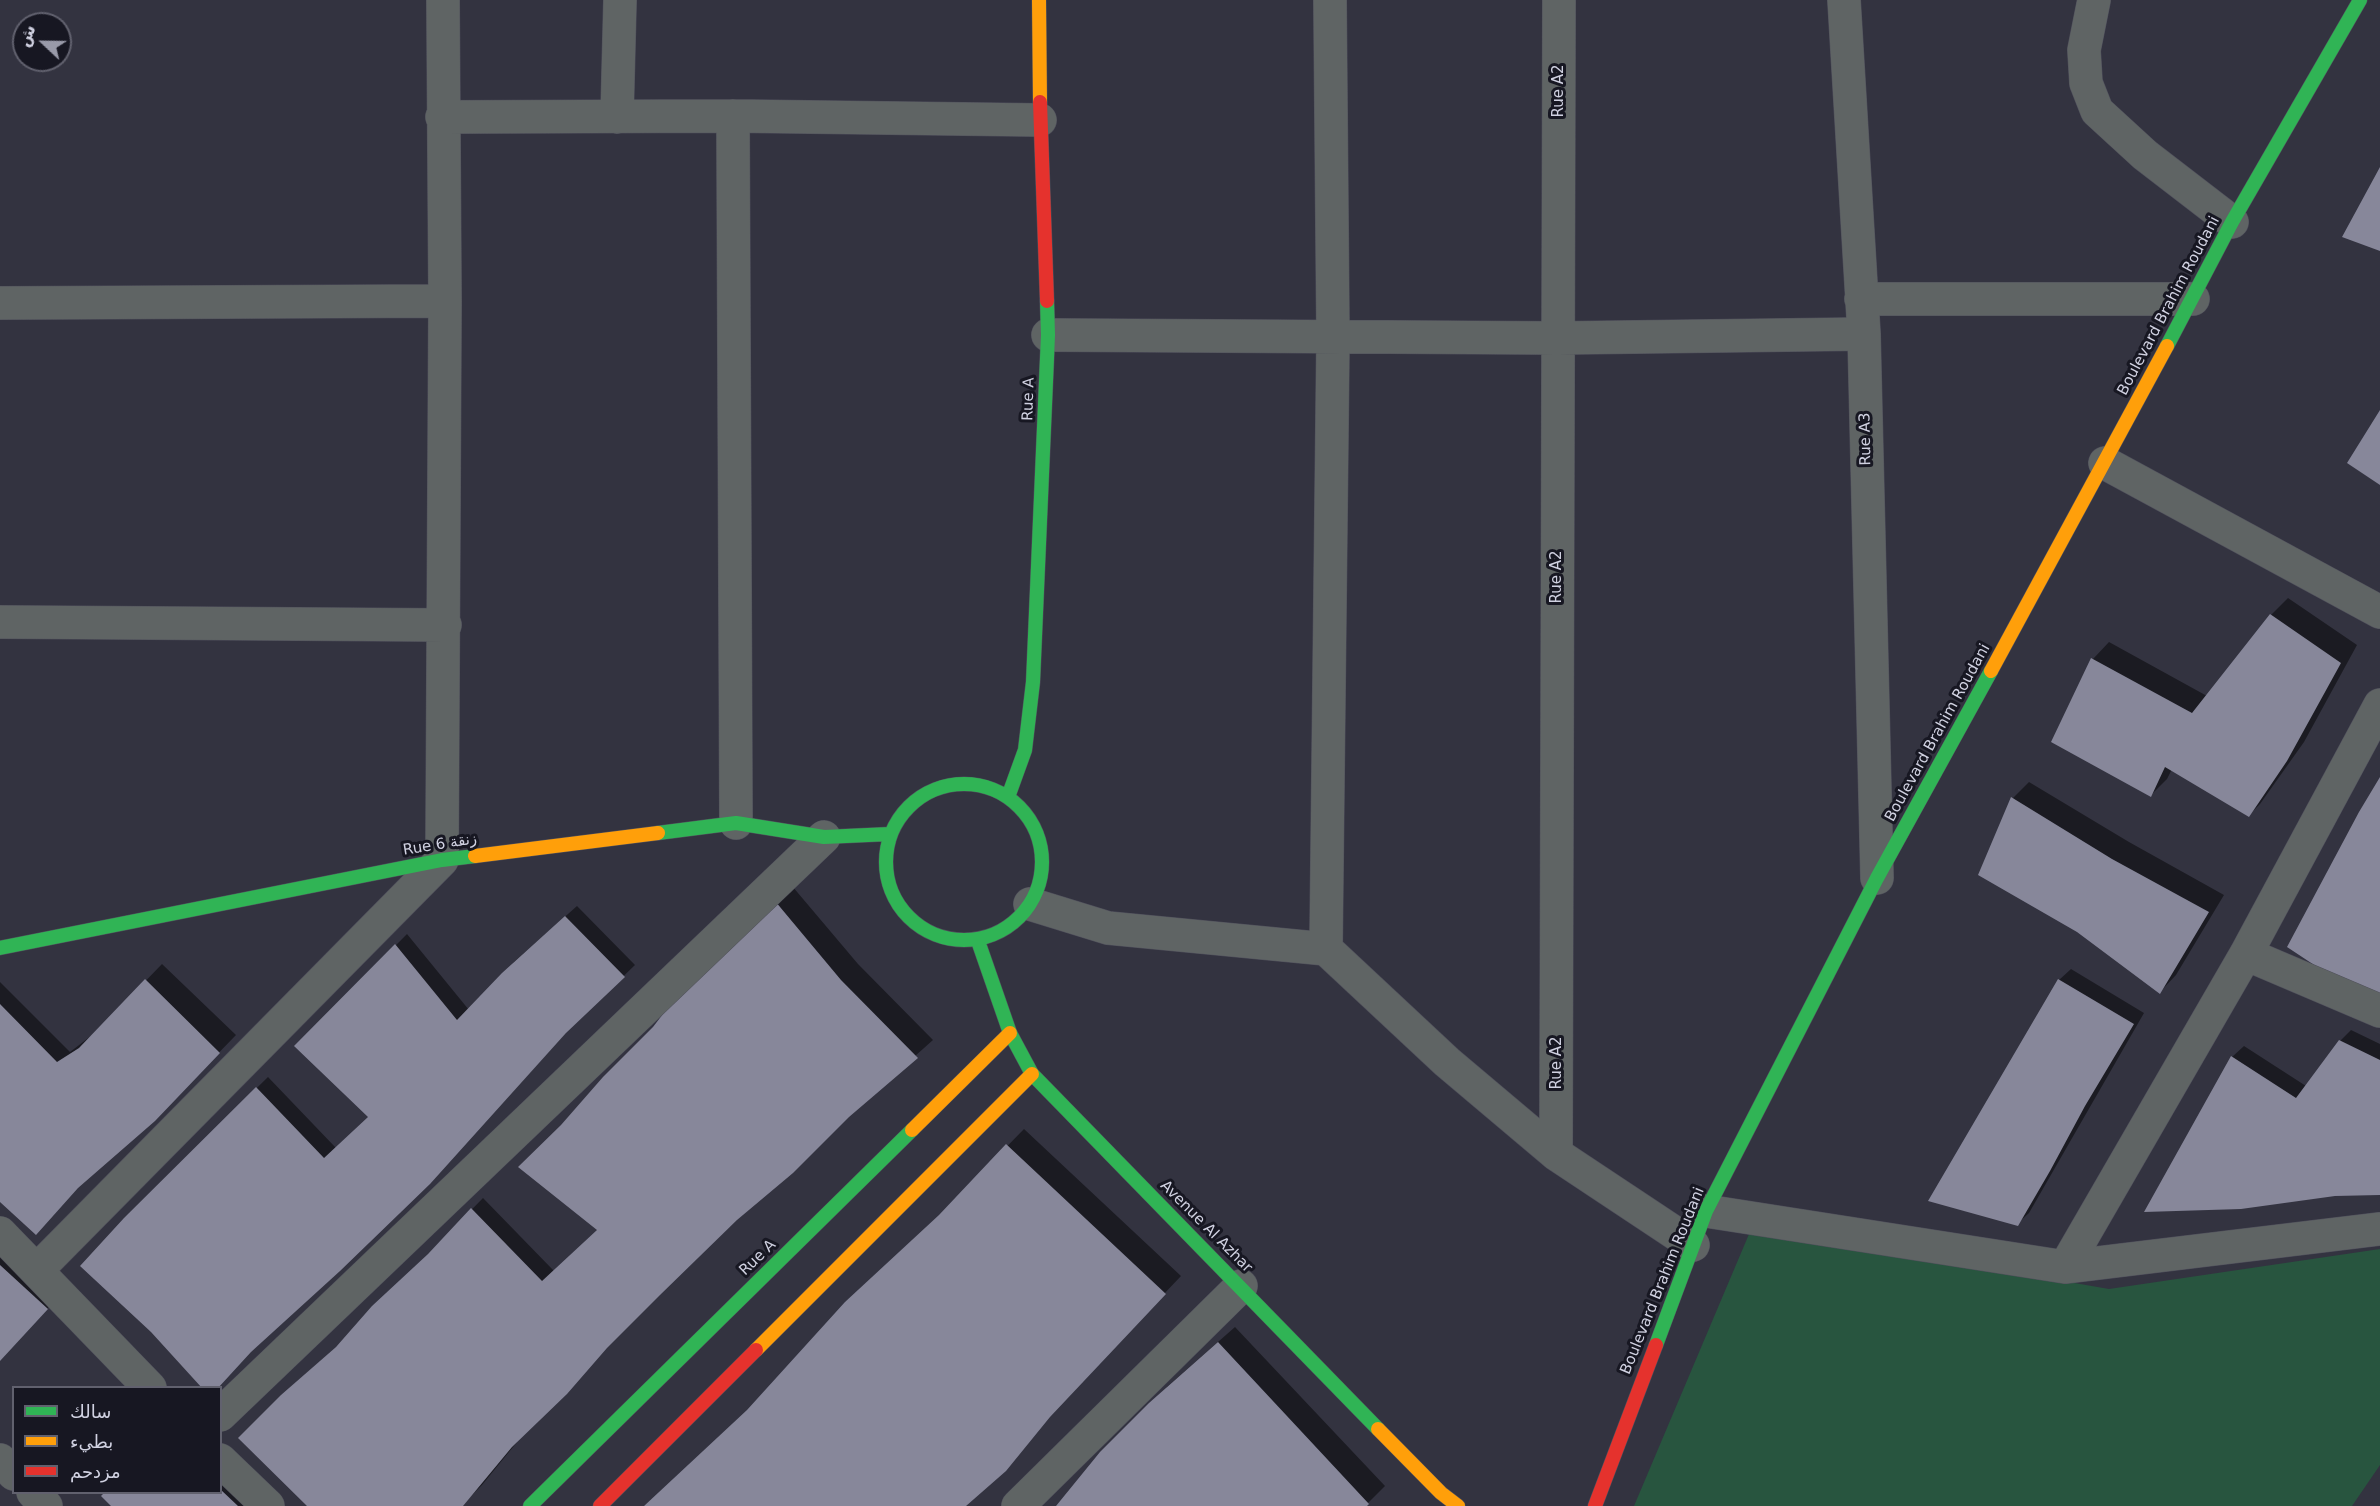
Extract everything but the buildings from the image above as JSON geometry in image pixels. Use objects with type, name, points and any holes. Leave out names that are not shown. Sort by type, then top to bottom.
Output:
[{"type":"street","points":[[37,1270],[442,860],[445,301],[442,0]]},
{"type":"street","points":[[617,117],[620,0]]},
{"type":"street","name":"Rue A","points":[[1008,797],[1025,750],[1033,682],[1048,335],[1040,120],[1039,0]]},
{"type":"street","points":[[1326,950],[1333,337],[1330,0]]},
{"type":"street","name":"Rue A2","points":[[1556,1154],[1559,0]]},
{"type":"street","name":"Rue A3","points":[[1844,0],[1864,334],[1877,878]]},
{"type":"street","points":[[2094,0],[2084,50],[2086,83],[2097,111],[2145,155],[2232,222]]},
{"type":"street","name":"Boulevard Brahim Roudani","points":[[1595,1506],[1706,1211],[1877,878],[2105,463],[2232,222],[2360,0]]},
{"type":"street","points":[[442,117],[733,116],[1040,120]]},
{"type":"street","points":[[733,116],[736,823]]},
{"type":"street","points":[[1861,299],[2193,299]]},
{"type":"street","points":[[0,303],[445,301]]},
{"type":"street","points":[[1048,335],[1558,338],[1864,334]]},
{"type":"street","points":[[2105,463],[2380,612]]},
{"type":"street","points":[[0,622],[444,625]]},
{"type":"street","points":[[2065,1267],[2246,954],[2380,705]]},
{"type":"street","points":[[964,783],[987,787],[1008,797],[1026,813],[1038,834],[1043,858],[1040,882],[1030,904],[1016,922],[998,934],[978,941],[950,941],[924,931],[903,913],[889,888],[885,861],[890,834],[902,813],[919,797],[940,787],[964,783]]},
{"type":"street","name":"Rue 6 زنقة","points":[[0,948],[442,860],[736,823],[824,837],[890,834]]},
{"type":"street","points":[[222,1413],[824,837]]},
{"type":"street","points":[[1030,904],[1108,928],[1326,950],[1447,1062],[1556,1154],[1693,1245]]},
{"type":"street","name":"Avenue Al Azhar","points":[[978,941],[1010,1033],[1032,1074],[1241,1286],[1442,1502]]},
{"type":"street","points":[[2246,954],[2380,1011]]},
{"type":"street","name":"Rue A","points":[[530,1506],[1010,1033]]},
{"type":"street","points":[[600,1506],[695,1404],[1032,1074]]},
{"type":"street","points":[[1706,1211],[2065,1267],[2380,1229]]},
{"type":"street","points":[[0,1233],[148,1386]]},
{"type":"street","points":[[1017,1506],[1241,1286]]},
{"type":"street","points":[[662,1375],[676,1388]]},
{"type":"street","points":[[0,1460],[12,1472]]},
{"type":"street","points":[[222,1462],[268,1506]]},
{"type":"street","points":[[35,1494],[46,1506]]},
{"type":"green space","points":[[1752,1227],[2109,1289],[2380,1249],[2380,1465],[2352,1506],[1634,1506]]},
{"type":"traffic: fast","points":[[2167,346],[2232,222],[2360,0]]},
{"type":"traffic: fast","points":[[1008,797],[1025,750],[1033,682],[1048,335],[1047,301]]},
{"type":"traffic: fast","points":[[1656,1345],[1706,1211],[1877,878],[1991,671]]},
{"type":"traffic: fast","points":[[964,784],[979,785],[994,790],[1008,797],[1019,807],[1029,818],[1036,832],[1041,847],[1042,862],[1041,877],[1036,892],[1029,906],[1019,917],[1008,927],[994,934],[979,939],[964,940],[949,939],[934,934],[920,927],[909,917],[899,906],[892,892],[887,877],[886,862],[887,847],[892,832],[899,818],[909,807],[920,797],[934,790],[949,785],[964,784]]},
{"type":"traffic: fast","points":[[658,833],[736,823],[824,837],[890,834]]},
{"type":"traffic: fast","points":[[0,948],[442,860],[475,856]]},
{"type":"traffic: fast","points":[[978,941],[1010,1033],[1032,1074],[1378,1429]]},
{"type":"traffic: fast","points":[[530,1506],[912,1130]]},
{"type":"traffic: slow","points":[[1039,0],[1040,102]]},
{"type":"traffic: slow","points":[[1991,671],[2167,346]]},
{"type":"traffic: slow","points":[[475,856],[658,833]]},
{"type":"traffic: slow","points":[[912,1130],[1010,1033]]},
{"type":"traffic: slow","points":[[756,1350],[1032,1074]]},
{"type":"traffic: slow","points":[[1378,1429],[1441,1493],[1458,1506]]},
{"type":"traffic: jam","points":[[1040,102],[1047,301]]},
{"type":"traffic: jam","points":[[1595,1506],[1656,1345]]},
{"type":"traffic: jam","points":[[600,1506],[756,1350]]}]
